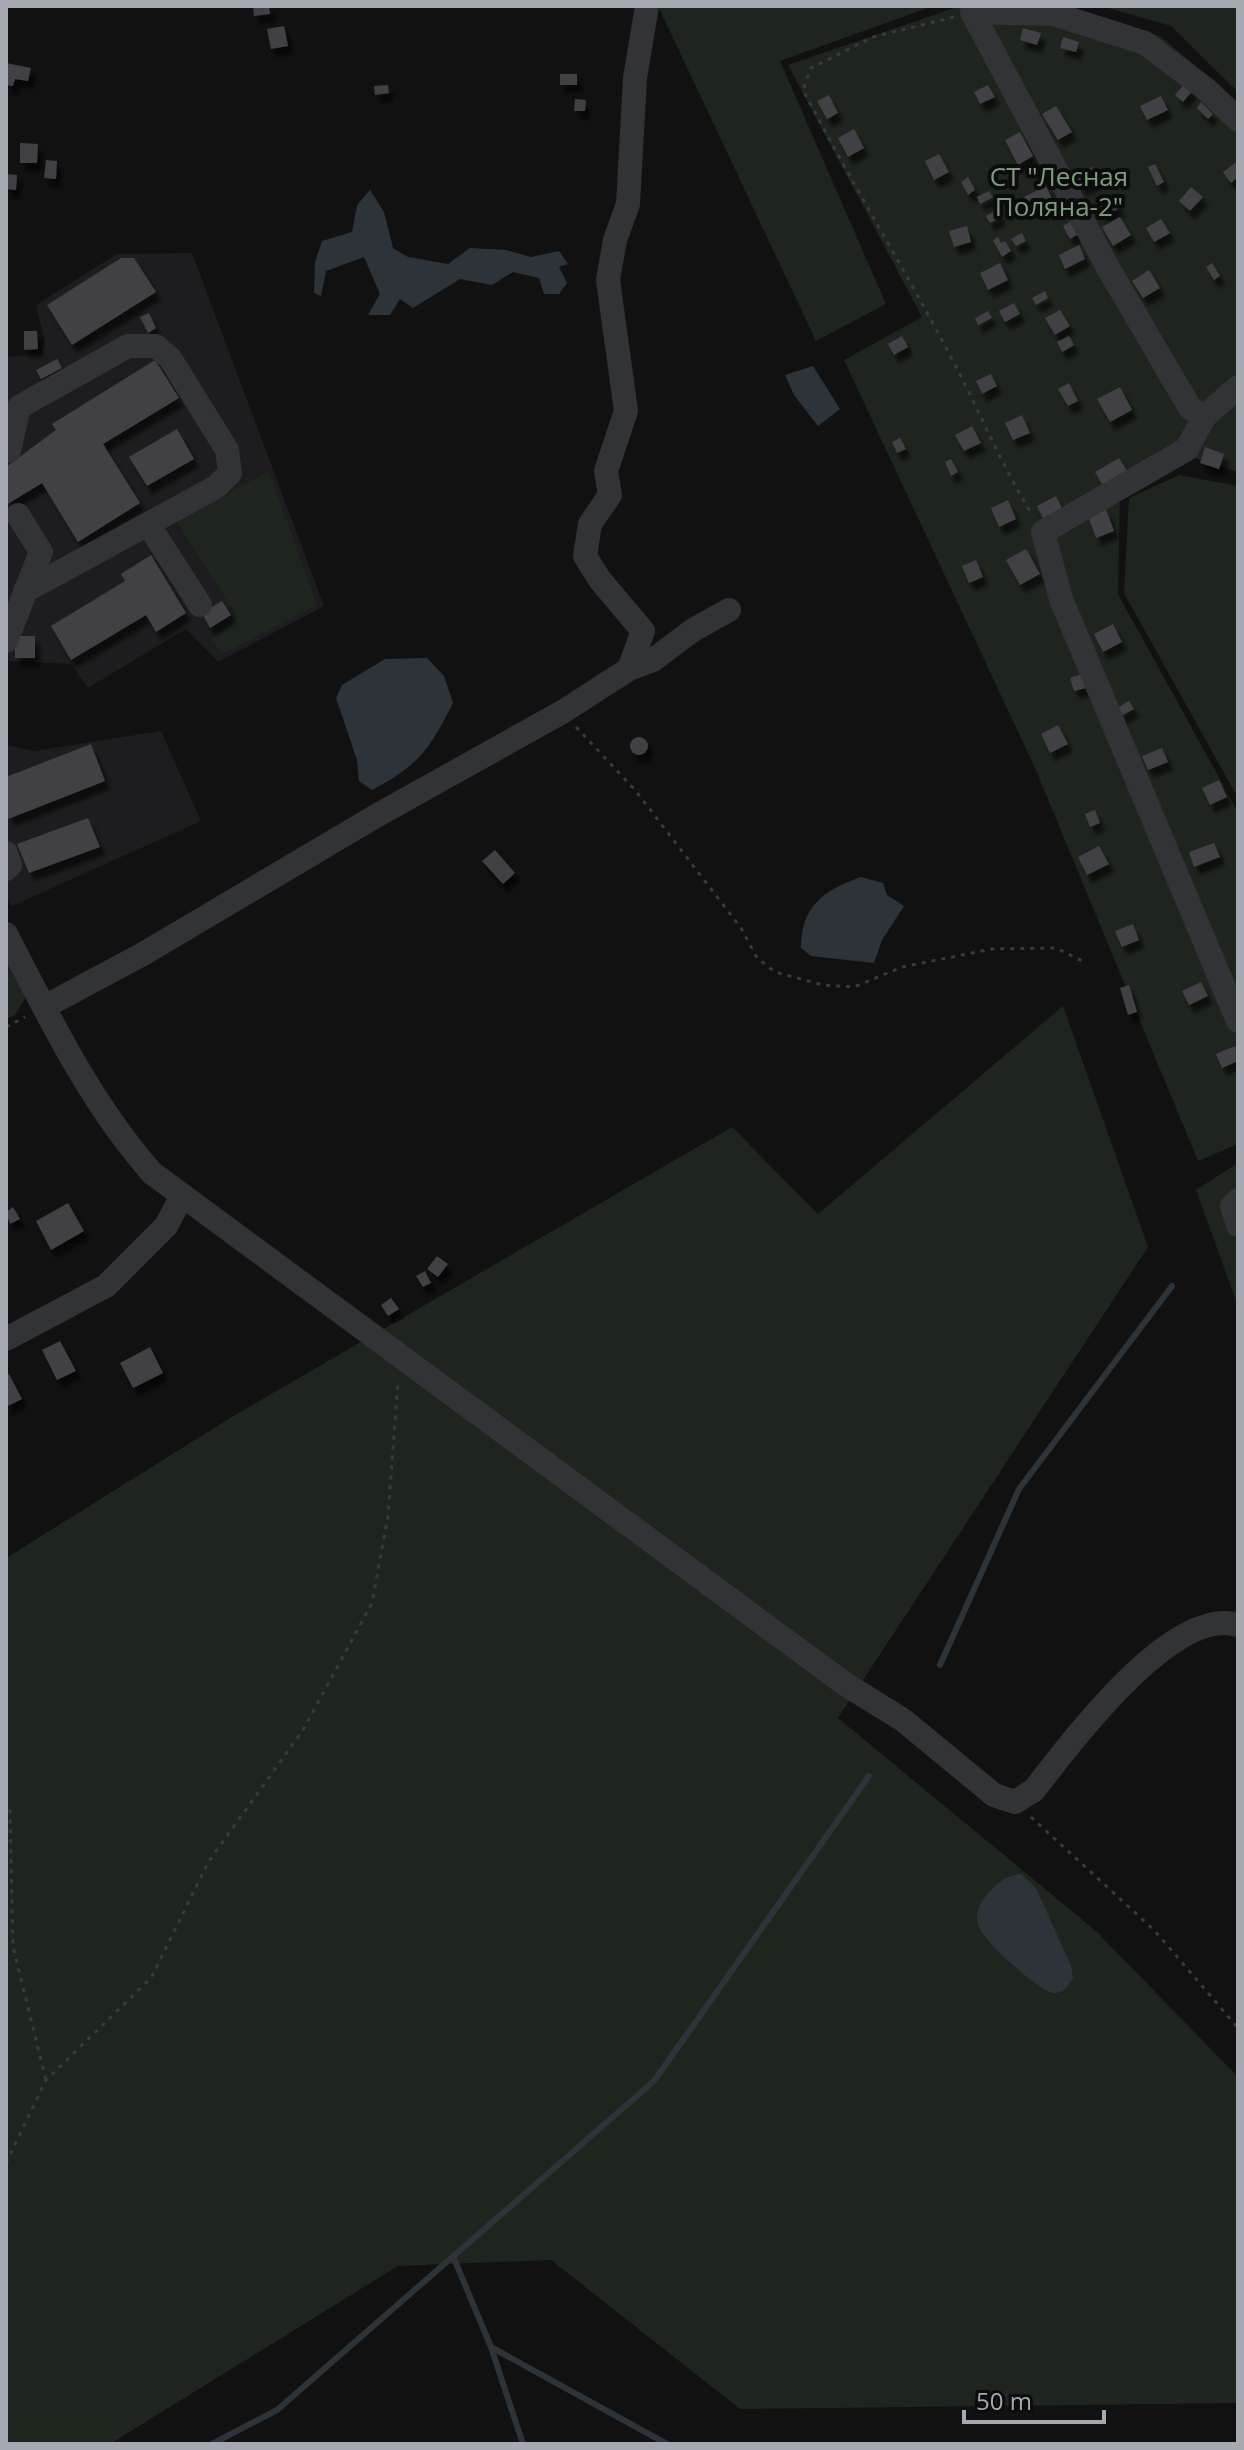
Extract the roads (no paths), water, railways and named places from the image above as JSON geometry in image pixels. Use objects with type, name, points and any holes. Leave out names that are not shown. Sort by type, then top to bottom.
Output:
[{"type":"street","points":[[629,669],[643,631],[600,580],[585,556],[590,524],[610,495],[606,471],[626,411],[608,280],[615,240],[628,204],[635,78],[647,6]]},
{"type":"street","points":[[1204,417],[1190,408],[1115,279],[972,12],[1054,14],[1145,43],[1207,90],[1238,120]]},
{"type":"street","points":[[9,451],[19,407],[128,346],[156,346],[170,358],[227,450],[230,473],[216,487],[25,591]]},
{"type":"street","points":[[1238,387],[1204,417],[1187,449],[1043,532],[1061,599],[1238,1021]]},
{"type":"street","points":[[6,641],[41,552],[18,515]]},
{"type":"street","points":[[148,524],[200,605]]},
{"type":"street","points":[[46,1006],[143,954],[376,816],[564,711],[629,669],[653,660],[693,630],[729,610]]},
{"type":"street","points":[[6,853],[10,865],[6,869]]},
{"type":"street","points":[[6,934],[115,1132],[152,1173],[845,1684],[903,1720],[994,1795],[1015,1802],[1034,1790],[1132,1676],[1190,1630],[1226,1621],[1238,1625]]},
{"type":"street","points":[[6,1339],[106,1286],[166,1226],[182,1196]]},
{"type":"street","points":[[1238,1200],[1232,1206],[1238,1225]]},
{"type":"waterway","points":[[940,1665],[1019,1489],[1172,1286]]},
{"type":"waterway","points":[[212,2444],[277,2410],[654,2081],[869,1776]]},
{"type":"waterway","points":[[453,2256],[491,2347],[667,2444]]},
{"type":"waterway","points":[[491,2347],[523,2444]]},
{"type":"park label","name":"СТ \"Лесная Поляна-2\"","points":[[1059,192]]}]
